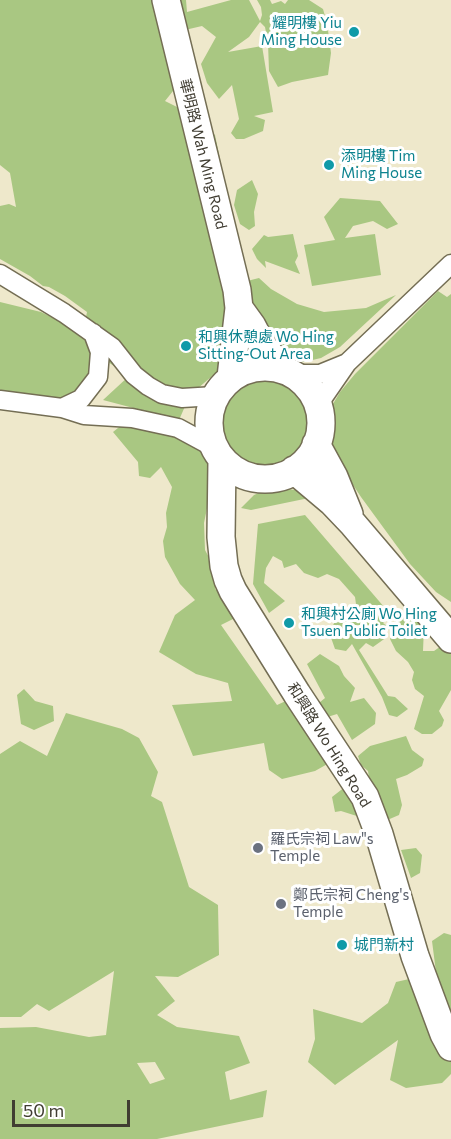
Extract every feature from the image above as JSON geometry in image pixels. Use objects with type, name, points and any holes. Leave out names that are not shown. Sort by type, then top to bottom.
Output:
[{"type":"main road","name":"華明路 Wah Ming Road","points":[[166,0],[237,290],[239,308],[223,387]]},
{"type":"main road","name":"華明路 Wah Ming Road","points":[[239,308],[263,347],[289,373]]},
{"type":"main road","points":[[263,366],[289,373],[309,389],[318,405],[320,430],[316,444],[307,459],[294,470],[272,478],[260,479],[235,471],[218,454],[210,428],[212,408],[223,387],[241,372],[263,366]]},
{"type":"main road","points":[[316,444],[334,477],[353,524]]},
{"type":"main road","name":"和興路 Wo Hing Road","points":[[218,454],[224,566],[233,591],[365,797],[379,834],[415,956],[451,1047]]},
{"type":"main road","points":[[294,470],[332,502],[353,524],[440,618],[451,639]]},
{"type":"main road","points":[[222,520],[260,479]]},
{"type":"street","points":[[318,405],[347,363],[451,264]]},
{"type":"street","points":[[0,274],[64,313],[112,346],[134,375],[162,394],[182,398],[223,387]]},
{"type":"street","points":[[62,408],[81,399],[98,377],[100,352],[93,333]]},
{"type":"street","points":[[289,373],[320,374],[347,363]]},
{"type":"street","points":[[0,400],[62,408],[84,415],[132,418],[178,428],[218,454]]},
{"type":"green space","points":[[0,0],[186,0],[187,12],[231,0],[249,0],[260,21],[261,7],[257,0],[270,0],[272,4],[281,1],[285,4],[288,0],[309,0],[323,9],[331,53],[328,75],[278,87],[269,71],[268,43],[265,27],[260,22],[249,37],[228,52],[262,46],[273,112],[254,116],[265,120],[263,131],[244,139],[236,139],[231,133],[239,119],[232,85],[219,99],[207,83],[201,64],[216,37],[202,26],[172,33],[185,76],[165,101],[187,112],[215,135],[232,217],[219,255],[224,297],[247,281],[259,278],[271,289],[297,304],[324,312],[366,308],[396,295],[340,347],[321,358],[304,362],[291,359],[276,350],[259,313],[229,366],[218,371],[190,395],[179,420],[103,400],[129,376],[102,358],[89,391],[59,402],[0,396],[0,302],[41,312],[74,328],[86,317],[87,312],[65,296],[43,286],[0,259],[0,206],[9,204],[16,207],[10,173],[0,165]]},
{"type":"green space","points":[[252,180],[258,194],[254,212],[255,226],[249,230],[240,224],[234,205],[237,190]]},
{"type":"green space","points":[[340,198],[380,201],[398,224],[387,229],[373,221],[353,226],[345,238],[375,234],[381,275],[312,286],[304,245],[335,240],[324,217]]},
{"type":"green space","points":[[293,234],[298,256],[295,262],[300,274],[265,261],[266,268],[257,259],[252,249],[264,235],[268,237]]},
{"type":"green space","points":[[438,291],[447,297],[451,294],[451,602],[436,592],[410,564],[361,497],[334,456],[327,430],[330,409],[340,392]]},
{"type":"green space","points":[[264,377],[281,380],[296,390],[306,405],[309,422],[306,439],[296,454],[281,464],[264,467],[247,464],[232,454],[222,439],[219,422],[222,405],[232,390],[247,380]]},
{"type":"green space","points":[[128,412],[218,454],[204,523],[205,550],[215,569],[215,589],[224,595],[233,611],[233,619],[221,625],[277,705],[288,700],[314,707],[325,698],[307,664],[320,654],[339,666],[344,676],[355,688],[350,702],[364,698],[376,713],[375,724],[352,740],[337,714],[321,719],[331,762],[315,771],[282,779],[269,770],[264,743],[193,756],[172,705],[232,701],[228,683],[196,674],[159,652],[175,615],[195,600],[180,584],[165,557],[163,541],[172,487],[161,467],[150,478],[139,476],[138,462],[113,432],[123,424]]},
{"type":"green space","points":[[268,489],[295,490],[309,498],[251,510],[241,508],[254,495]]},
{"type":"green space","points":[[305,515],[391,615],[383,623],[387,626],[387,637],[373,647],[366,643],[359,650],[388,696],[395,697],[408,709],[397,717],[389,715],[382,697],[352,644],[346,651],[335,649],[329,632],[339,615],[351,610],[356,604],[355,597],[339,579],[327,574],[318,578],[304,573],[296,564],[284,568],[282,561],[273,556],[266,568],[264,583],[285,601],[269,613],[253,584],[258,524]]},
{"type":"green space","points":[[415,613],[424,627],[423,651],[434,651],[444,644],[451,651],[451,690],[439,711],[444,720],[442,726],[432,734],[422,734],[414,729],[424,696],[415,689],[412,680],[414,672],[408,662],[396,651],[390,639],[397,614]]},
{"type":"green space","points":[[24,689],[35,701],[53,706],[54,721],[34,730],[21,724],[17,695]]},
{"type":"green space","points":[[66,713],[122,729],[139,738],[158,772],[151,796],[162,802],[189,887],[218,905],[219,955],[178,977],[155,976],[175,1001],[157,1015],[177,1027],[239,1036],[250,1063],[225,1072],[230,1100],[267,1090],[263,1117],[157,1139],[0,1139],[0,1028],[36,1027],[89,1037],[106,1035],[114,971],[49,1011],[37,1004],[21,1017],[0,1017],[0,754],[20,741],[47,756]],"holes":[[[155,1062],[165,1079],[150,1084],[137,1063]]]},
{"type":"green space","points":[[406,736],[412,750],[424,759],[422,766],[396,779],[402,805],[399,815],[385,821],[363,818],[341,811],[335,812],[332,797],[359,776],[369,778],[368,771],[361,765],[358,756],[370,746]]},
{"type":"green space","points":[[416,848],[422,855],[420,873],[411,878],[401,850]]},
{"type":"green space","points":[[444,933],[451,935],[451,1074],[442,1083],[406,1088],[390,1080],[398,1040],[335,1085],[308,1062],[315,1039],[313,1009],[362,1023],[388,1003],[396,982],[418,977],[437,980],[432,941]]},
{"type":"place","name":"耀明樓 Yiu Ming House","points":[[354,32]]},
{"type":"place","name":"添明樓 Tim Ming House","points":[[329,165]]},
{"type":"place","name":"和興休憩處 Wo Hing Sitting-Out Area","points":[[186,346]]},
{"type":"place","name":"和興村公廁 Wo Hing Tsuen Public Toilet","points":[[289,623]]},
{"type":"place","name":"羅氏宗祠 Law\"s Temple","points":[[258,848]]},
{"type":"place","name":"鄭氏宗祠 Cheng's Temple","points":[[281,904]]},
{"type":"place","name":"城門新村","points":[[342,945]]}]
